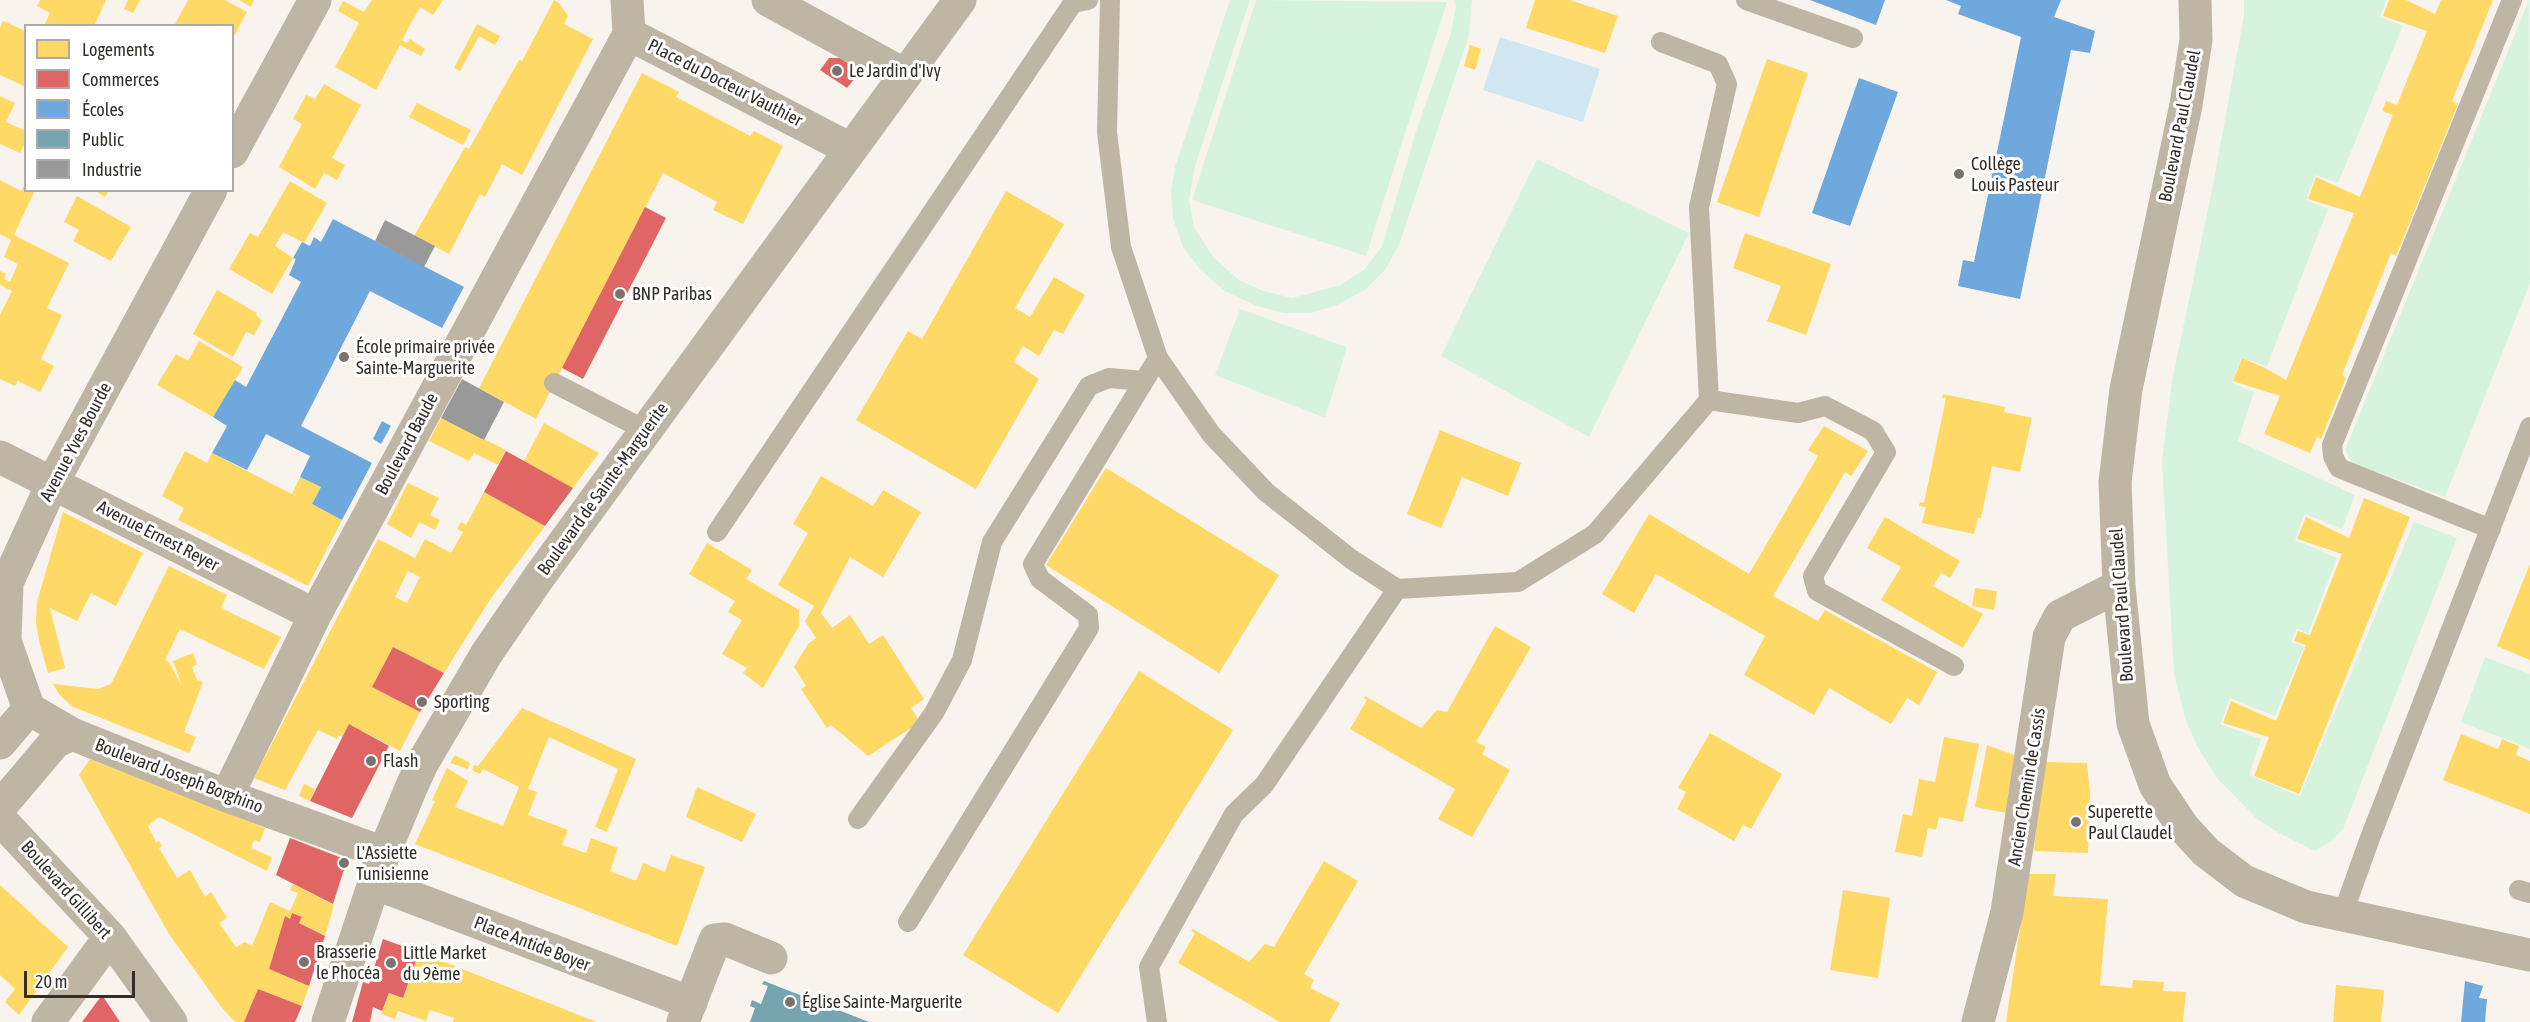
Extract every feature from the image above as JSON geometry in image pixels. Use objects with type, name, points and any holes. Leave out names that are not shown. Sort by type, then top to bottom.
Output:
[{"type":"street","points":[[234,148],[315,0]]},
{"type":"street","name":"Place du Docteur Vauthier","points":[[627,0],[629,34],[850,149]]},
{"type":"street","points":[[768,0],[905,75]]},
{"type":"street","name":"Boulevard de Sainte-Marguerite","points":[[328,1022],[379,868],[422,764],[487,653],[645,430],[774,257],[960,0]]},
{"type":"street","name":"Boulevard Paul Claudel","points":[[2195,0],[2196,40],[2186,105],[2126,389],[2115,482],[2119,586],[2133,724],[2155,785],[2183,827],[2206,852],[2244,880],[2306,907],[2530,955]]},
{"type":"street","name":"Boulevard Baude","points":[[227,796],[315,615],[629,34]]},
{"type":"street","name":"Avenue Yves Bourde","points":[[28,709],[5,641],[7,582],[53,482],[211,192]]},
{"type":"street","name":"Avenue Ernest Reyer","points":[[0,457],[315,615]]},
{"type":"street","name":"Ancien Chemin de Cassis","points":[[1978,1022],[2007,912],[2049,637],[2060,616],[2119,586]]},
{"type":"street","points":[[0,743],[28,709],[72,734]]},
{"type":"street","name":"Boulevard Joseph Borghino","points":[[0,807],[55,742],[72,734],[227,796],[379,868]]},
{"type":"street","name":"Boulevard Gillibert","points":[[0,819],[110,937],[171,1022]]},
{"type":"street","name":"Place Antide Boyer","points":[[379,868],[687,1013],[715,940],[726,939],[771,958]]},
{"type":"street","points":[[48,1022],[110,937]]},
{"type":"lane","points":[[717,532],[1073,3],[1088,0]]},
{"type":"lane","points":[[1110,0],[1107,132],[1121,247],[1158,358],[1211,434],[1266,492],[1351,559],[1396,589],[1518,582],[1595,534],[1709,400],[1699,207],[1727,84],[1718,64],[1661,42]]},
{"type":"lane","points":[[1746,0],[1853,38]]},
{"type":"lane","points":[[2491,529],[2339,468],[2333,456],[2332,445],[2512,0]]},
{"type":"lane","points":[[909,922],[1089,628],[1088,615],[1040,579],[1033,564],[1158,358]]},
{"type":"lane","points":[[858,819],[934,713],[962,660],[992,542],[1089,386],[1109,378],[1144,381]]},
{"type":"lane","points":[[554,383],[645,430]]},
{"type":"lane","points":[[1709,400],[1798,412],[1825,406],[1873,431],[1886,452],[1813,576],[1817,591],[1954,666]]},
{"type":"lane","points":[[2342,916],[2370,838],[2530,427]]},
{"type":"lane","points":[[1157,1022],[1149,967],[1234,814],[1264,785],[1396,589]]},
{"type":"green space","points":[[1230,0],[1250,0],[1195,166],[1189,200],[1194,227],[1213,257],[1239,280],[1263,291],[1292,298],[1340,285],[1364,270],[1382,246],[1418,125],[1451,33],[1456,6],[1454,0],[1472,0],[1469,35],[1399,245],[1385,270],[1365,290],[1337,305],[1311,313],[1283,313],[1254,305],[1223,290],[1199,268],[1183,247],[1173,219],[1171,193],[1175,167]]},
{"type":"green space","points":[[1256,0],[1447,2],[1366,256],[1192,200]]},
{"type":"green space","points":[[2244,0],[2386,0],[2380,17],[2403,26],[2338,183],[2316,175],[2306,200],[2328,209],[2267,366],[2241,358],[2232,383],[2254,392],[2238,441],[2355,495],[2342,529],[2305,514],[2295,540],[2337,558],[2308,633],[2297,629],[2291,641],[2304,647],[2275,716],[2230,698],[2221,724],[2261,739],[2249,775],[2300,796],[2414,522],[2457,538],[2343,829],[2332,841],[2315,851],[2279,833],[2256,818],[2218,779],[2197,746],[2185,718],[2174,674],[2162,461],[2172,381],[2213,185],[2244,15]]},
{"type":"green space","points":[[2529,0],[2530,283],[2445,497],[2352,463],[2345,450]]},
{"type":"green space","points":[[1537,159],[1689,233],[1589,437],[1441,356]]},
{"type":"green space","points":[[1240,309],[1347,347],[1325,418],[1215,375]]},
{"type":"green space","points":[[2485,657],[2530,674],[2530,749],[2461,722]]},
{"type":"water","points":[[1500,37],[1600,69],[1583,122],[1483,90]]},
{"type":"building: Logements","points":[[40,0],[106,0],[95,24],[45,24],[50,13],[37,6]]},
{"type":"building: Logements","points":[[128,0],[140,0],[133,13],[124,9]]},
{"type":"building: Logements","points":[[188,0],[225,0],[247,12],[234,36],[234,24],[175,24]]},
{"type":"building: Logements","points":[[239,0],[254,0],[251,7]]},
{"type":"building: Logements","points":[[372,0],[443,0],[433,15],[420,7],[402,40],[407,43],[410,39],[425,49],[421,56],[400,45],[376,90],[335,67],[359,23],[338,11],[343,1],[364,12]]},
{"type":"building: Logements","points":[[554,0],[568,16],[564,24],[593,39],[522,175],[502,164],[485,197],[480,194],[449,254],[414,236],[465,147],[469,149],[519,60],[522,61]]},
{"type":"building: Logements","points":[[1535,0],[1570,0],[1618,16],[1605,53],[1526,28]]},
{"type":"building: Logements","points":[[2389,0],[2406,0],[2435,14],[2441,0],[2493,0],[2452,101],[2458,104],[2396,256],[2391,253],[2342,375],[2346,378],[2321,439],[2317,437],[2310,453],[2264,434],[2280,396],[2233,381],[2242,358],[2286,380],[2354,213],[2308,199],[2316,177],[2360,197],[2393,115],[2382,111],[2386,101],[2397,105],[2427,31],[2383,16]]},
{"type":"building: Logements","points":[[3,21],[24,30],[24,86],[0,75],[0,28]]},
{"type":"building: Logements","points":[[477,24],[500,36],[495,45],[479,36],[460,71],[454,68]]},
{"type":"building: Logements","points":[[1470,45],[1481,49],[1475,70],[1464,66]]},
{"type":"building: Logements","points":[[1767,59],[1808,73],[1759,217],[1717,202]]},
{"type":"building: Logements","points":[[642,73],[679,92],[676,97],[750,136],[754,131],[783,146],[743,224],[713,210],[717,202],[663,173],[536,419],[479,388]]},
{"type":"building: Logements","points":[[324,84],[361,105],[332,158],[345,165],[337,180],[324,173],[315,189],[279,167],[302,124],[293,119],[306,95],[315,99]]},
{"type":"building: Logements","points":[[0,96],[15,103],[6,122],[24,130],[24,145],[20,153],[0,144]]},
{"type":"building: Logements","points":[[417,103],[471,130],[463,145],[409,117]]},
{"type":"building: Logements","points":[[0,180],[21,191],[24,186],[24,192],[34,192],[14,235],[69,263],[47,308],[62,315],[41,359],[54,366],[40,392],[18,381],[15,386],[0,379],[0,315],[12,291],[0,285],[0,271],[6,274],[4,279],[10,282],[18,264],[4,257],[11,240],[0,234]]},
{"type":"building: Logements","points":[[290,181],[327,203],[304,243],[283,232],[275,246],[293,258],[272,294],[229,269],[250,233],[258,237]]},
{"type":"building: Logements","points":[[1006,191],[1064,224],[1015,308],[1030,317],[1054,277],[1085,295],[1063,334],[1054,330],[1039,356],[1023,346],[1014,362],[1039,379],[976,489],[856,420],[908,331],[922,339]]},
{"type":"building: Logements","points":[[97,192],[108,192],[105,197]]},
{"type":"building: Logements","points":[[77,196],[131,227],[111,261],[73,241],[79,230],[64,222]]},
{"type":"building: Logements","points":[[1745,233],[1831,264],[1806,335],[1767,321],[1781,286],[1733,268]]},
{"type":"building: Logements","points":[[217,290],[257,313],[256,315],[262,321],[254,335],[246,332],[233,357],[193,334]]},
{"type":"building: Logements","points":[[199,341],[243,367],[213,417],[157,385],[176,354],[188,361]]},
{"type":"building: Logements","points":[[1943,394],[2005,407],[2004,412],[2032,418],[2020,472],[1992,466],[1981,518],[1978,518],[1974,534],[1922,523],[1926,507],[1919,506],[1920,502],[1924,503],[1946,398],[1942,398]]},
{"type":"building: Logements","points":[[441,418],[506,450],[498,465],[474,453],[469,461],[429,441]]},
{"type":"building: Logements","points":[[544,423],[599,453],[573,488],[524,461]]},
{"type":"building: Logements","points":[[1824,426],[1868,451],[1851,476],[1845,472],[1773,596],[1818,621],[1825,610],[1937,672],[1919,705],[1907,698],[1891,724],[1829,688],[1814,715],[1744,675],[1765,636],[1656,574],[1634,613],[1602,594],[1649,514],[1749,574],[1818,456],[1808,450]]},
{"type":"building: Logements","points":[[1440,430],[1521,463],[1508,496],[1462,477],[1441,528],[1407,514]]},
{"type":"building: Logements","points":[[185,451],[207,463],[212,453],[292,494],[300,477],[321,487],[312,504],[342,520],[308,586],[178,520],[184,508],[162,496]]},
{"type":"building: Logements","points":[[1106,468],[1279,575],[1219,673],[1046,565]]},
{"type":"building: Logements","points":[[821,476],[873,506],[883,490],[921,512],[883,577],[850,557],[821,613],[832,628],[850,615],[869,644],[883,635],[924,699],[911,708],[920,722],[868,756],[831,725],[827,728],[801,689],[806,686],[794,667],[808,644],[816,638],[805,621],[814,606],[778,585],[808,533],[793,524]]},
{"type":"building: Logements","points":[[408,483],[439,498],[430,515],[440,520],[435,530],[419,522],[411,538],[387,524]]},
{"type":"building: Logements","points":[[484,492],[545,526],[491,598],[444,673],[393,647],[372,687],[420,712],[400,751],[349,724],[342,737],[338,735],[337,739],[318,730],[285,790],[254,778],[378,539],[415,558],[425,539],[451,553],[463,532],[457,529],[461,522],[466,525]],"holes":[[[408,571],[420,577],[407,603],[395,597]]]},
{"type":"building: Logements","points":[[2364,498],[2410,517],[2299,794],[2254,776],[2269,737],[2223,723],[2231,701],[2276,721],[2306,645],[2294,641],[2298,631],[2310,635],[2342,554],[2297,539],[2306,517],[2349,538]]},
{"type":"building: Logements","points":[[63,512],[143,553],[116,606],[91,593],[77,621],[50,608],[65,668],[48,673],[36,622],[37,602]]},
{"type":"building: Logements","points":[[1885,517],[1960,561],[1950,578],[1941,573],[1933,586],[1983,614],[1963,648],[1881,600],[1901,567],[1867,548]]},
{"type":"building: Logements","points":[[707,543],[752,570],[746,579],[799,610],[799,626],[763,688],[743,673],[747,668],[722,654],[742,620],[728,612],[735,601],[689,574]]},
{"type":"building: Logements","points":[[2530,564],[2530,660],[2497,646]]},
{"type":"building: Logements","points":[[169,566],[227,595],[221,608],[281,637],[264,669],[180,629],[165,660],[169,662],[182,686],[173,661],[193,653],[197,664],[192,667],[197,680],[203,682],[184,732],[196,737],[189,753],[71,706],[53,684],[98,689],[111,684]]},
{"type":"building: Logements","points":[[1975,588],[1997,591],[1994,610],[1972,606]]},
{"type":"building: Logements","points":[[1495,626],[1531,647],[1476,742],[1486,747],[1482,754],[1510,770],[1472,837],[1438,819],[1455,789],[1350,729],[1367,700],[1365,696],[1421,728],[1437,710],[1447,712]]},
{"type":"building: Logements","points":[[1139,671],[1233,730],[1058,1013],[963,955]]},
{"type":"building: Logements","points":[[522,708],[636,759],[607,832],[595,827],[618,769],[549,737],[528,789],[537,792],[528,815],[568,830],[562,845],[586,853],[591,838],[618,848],[610,871],[636,881],[643,863],[665,872],[671,855],[705,867],[677,946],[415,844],[447,768],[468,781],[455,807],[503,826],[519,787],[483,769],[480,774],[472,770],[474,765],[478,766]]},
{"type":"building: Logements","points":[[1710,733],[1782,774],[1751,829],[1743,825],[1734,841],[1677,809],[1686,792],[1678,788]]},
{"type":"building: Logements","points":[[2461,734],[2498,749],[2502,739],[2519,746],[2516,755],[2530,761],[2530,814],[2443,780]]},
{"type":"building: Logements","points":[[1944,737],[1979,744],[1963,822],[1939,817],[1936,830],[1928,828],[1922,857],[1895,852],[1903,814],[1912,816],[1919,779],[1935,782]]},
{"type":"building: Logements","points":[[1987,745],[2017,756],[2007,813],[1975,807]]},
{"type":"building: Logements","points":[[455,755],[470,763],[468,769],[450,763]]},
{"type":"building: Logements","points":[[90,759],[265,828],[260,842],[254,840],[251,848],[272,857],[267,871],[159,817],[148,826],[156,842],[159,841],[162,846],[159,848],[177,878],[190,870],[205,897],[211,892],[227,918],[219,923],[236,947],[245,942],[252,946],[270,902],[290,911],[298,893],[290,890],[293,884],[334,905],[325,936],[299,923],[302,917],[292,913],[290,919],[285,916],[269,969],[309,986],[302,1006],[258,989],[244,1022],[235,1022],[222,1008],[169,934],[79,775]]},
{"type":"building: Logements","points":[[2046,762],[2087,763],[2090,793],[2088,853],[2034,851],[2036,831],[2028,830]]},
{"type":"building: Logements","points":[[304,784],[315,789],[310,801],[299,796]]},
{"type":"building: Logements","points":[[697,787],[756,814],[742,842],[686,817]]},
{"type":"building: Logements","points":[[1324,861],[1358,881],[1304,974],[1314,980],[1310,988],[1340,1003],[1329,1022],[1280,1022],[1178,963],[1195,933],[1191,931],[1193,929],[1249,962],[1265,944],[1274,947]]},
{"type":"building: Logements","points":[[2028,874],[2056,874],[2053,896],[2108,899],[2100,985],[2132,988],[2133,980],[2164,982],[2163,991],[2186,992],[2183,1022],[2006,1022]]},
{"type":"building: Logements","points":[[0,885],[68,947],[19,1015],[5,1002],[15,989],[0,975]]},
{"type":"building: Logements","points":[[1843,890],[1890,898],[1878,978],[1830,970]]},
{"type":"building: Logements","points":[[419,952],[596,1022],[453,1022],[454,1018],[430,1010],[426,1021],[398,1011],[395,1019],[381,1014],[389,993],[403,998]]},
{"type":"building: Logements","points":[[2336,985],[2384,990],[2381,1022],[2333,1022]]},
{"type":"building: Commerces","points":[[829,58],[840,58],[852,66],[855,78],[847,88],[820,70]]},
{"type":"building: Commerces","points":[[645,207],[666,218],[583,379],[562,368]]},
{"type":"building: Commerces","points":[[506,451],[573,488],[545,526],[484,492]]},
{"type":"building: Commerces","points":[[393,647],[444,673],[420,712],[372,687]]},
{"type":"building: Commerces","points":[[349,724],[389,746],[352,818],[310,801]]},
{"type":"building: Commerces","points":[[290,838],[347,860],[333,904],[276,875]]},
{"type":"building: Commerces","points":[[292,913],[302,917],[299,923],[325,936],[309,986],[269,969],[285,916],[290,919]]},
{"type":"building: Commerces","points":[[383,939],[419,952],[403,998],[389,993],[382,1011],[373,1007],[370,1022],[352,1022],[363,982],[369,984]]},
{"type":"building: Commerces","points":[[258,989],[302,1006],[295,1022],[244,1022]]},
{"type":"building: Commerces","points":[[102,995],[120,1022],[82,1022]]},
{"type":"building: Écoles","points":[[1810,0],[1885,0],[1876,25]]},
{"type":"building: Écoles","points":[[1946,0],[2061,0],[2054,17],[2095,31],[2090,53],[2071,50],[2020,299],[1958,286],[1963,260],[1974,262],[2021,37],[1958,14],[1961,6]]},
{"type":"building: Écoles","points":[[1859,78],[1898,92],[1850,226],[1812,213]]},
{"type":"building: Écoles","name":"École primaire privée Sainte-Marguerite","points":[[333,219],[464,287],[442,328],[370,291],[301,426],[372,463],[342,520],[312,504],[321,487],[300,477],[310,456],[266,434],[247,470],[212,453],[227,426],[213,417],[235,380],[246,387],[301,282],[289,275],[296,259],[293,258],[302,242],[310,246],[314,237],[321,242]]},
{"type":"building: Écoles","points":[[382,421],[391,426],[381,444],[373,439]]},
{"type":"building: Écoles","points":[[2465,981],[2483,986],[2479,998],[2487,999],[2485,1022],[2461,1022]]},
{"type":"building: Public","name":"Église Sainte-Marguerite","points":[[764,981],[869,1022],[750,1022],[755,1008],[750,1006],[752,1000],[761,1004],[768,986],[762,984]]},
{"type":"building: Industrie","points":[[385,220],[435,246],[424,267],[375,241]]},
{"type":"building: Industrie","points":[[462,379],[504,402],[484,440],[441,418]]},
{"type":"place","name":"Le Jardin d'Ivy","points":[[837,71]]},
{"type":"place","name":"Collège Louis Pasteur","points":[[1959,174]]},
{"type":"place","name":"BNP Paribas","points":[[620,294]]},
{"type":"place","name":"École primaire privée Sainte-Marguerite","points":[[344,357]]},
{"type":"place","name":"Sporting","points":[[422,702]]},
{"type":"place","name":"Flash","points":[[371,761]]},
{"type":"place","name":"Superette Paul Claudel","points":[[2076,822]]},
{"type":"place","name":"L'Assiette Tunisienne","points":[[344,863]]},
{"type":"place","name":"Brasserie le Phocéa","points":[[304,962]]},
{"type":"place","name":"Little Market du 9ème","points":[[391,963]]},
{"type":"place","name":"Église Sainte-Marguerite","points":[[790,1002]]}]
